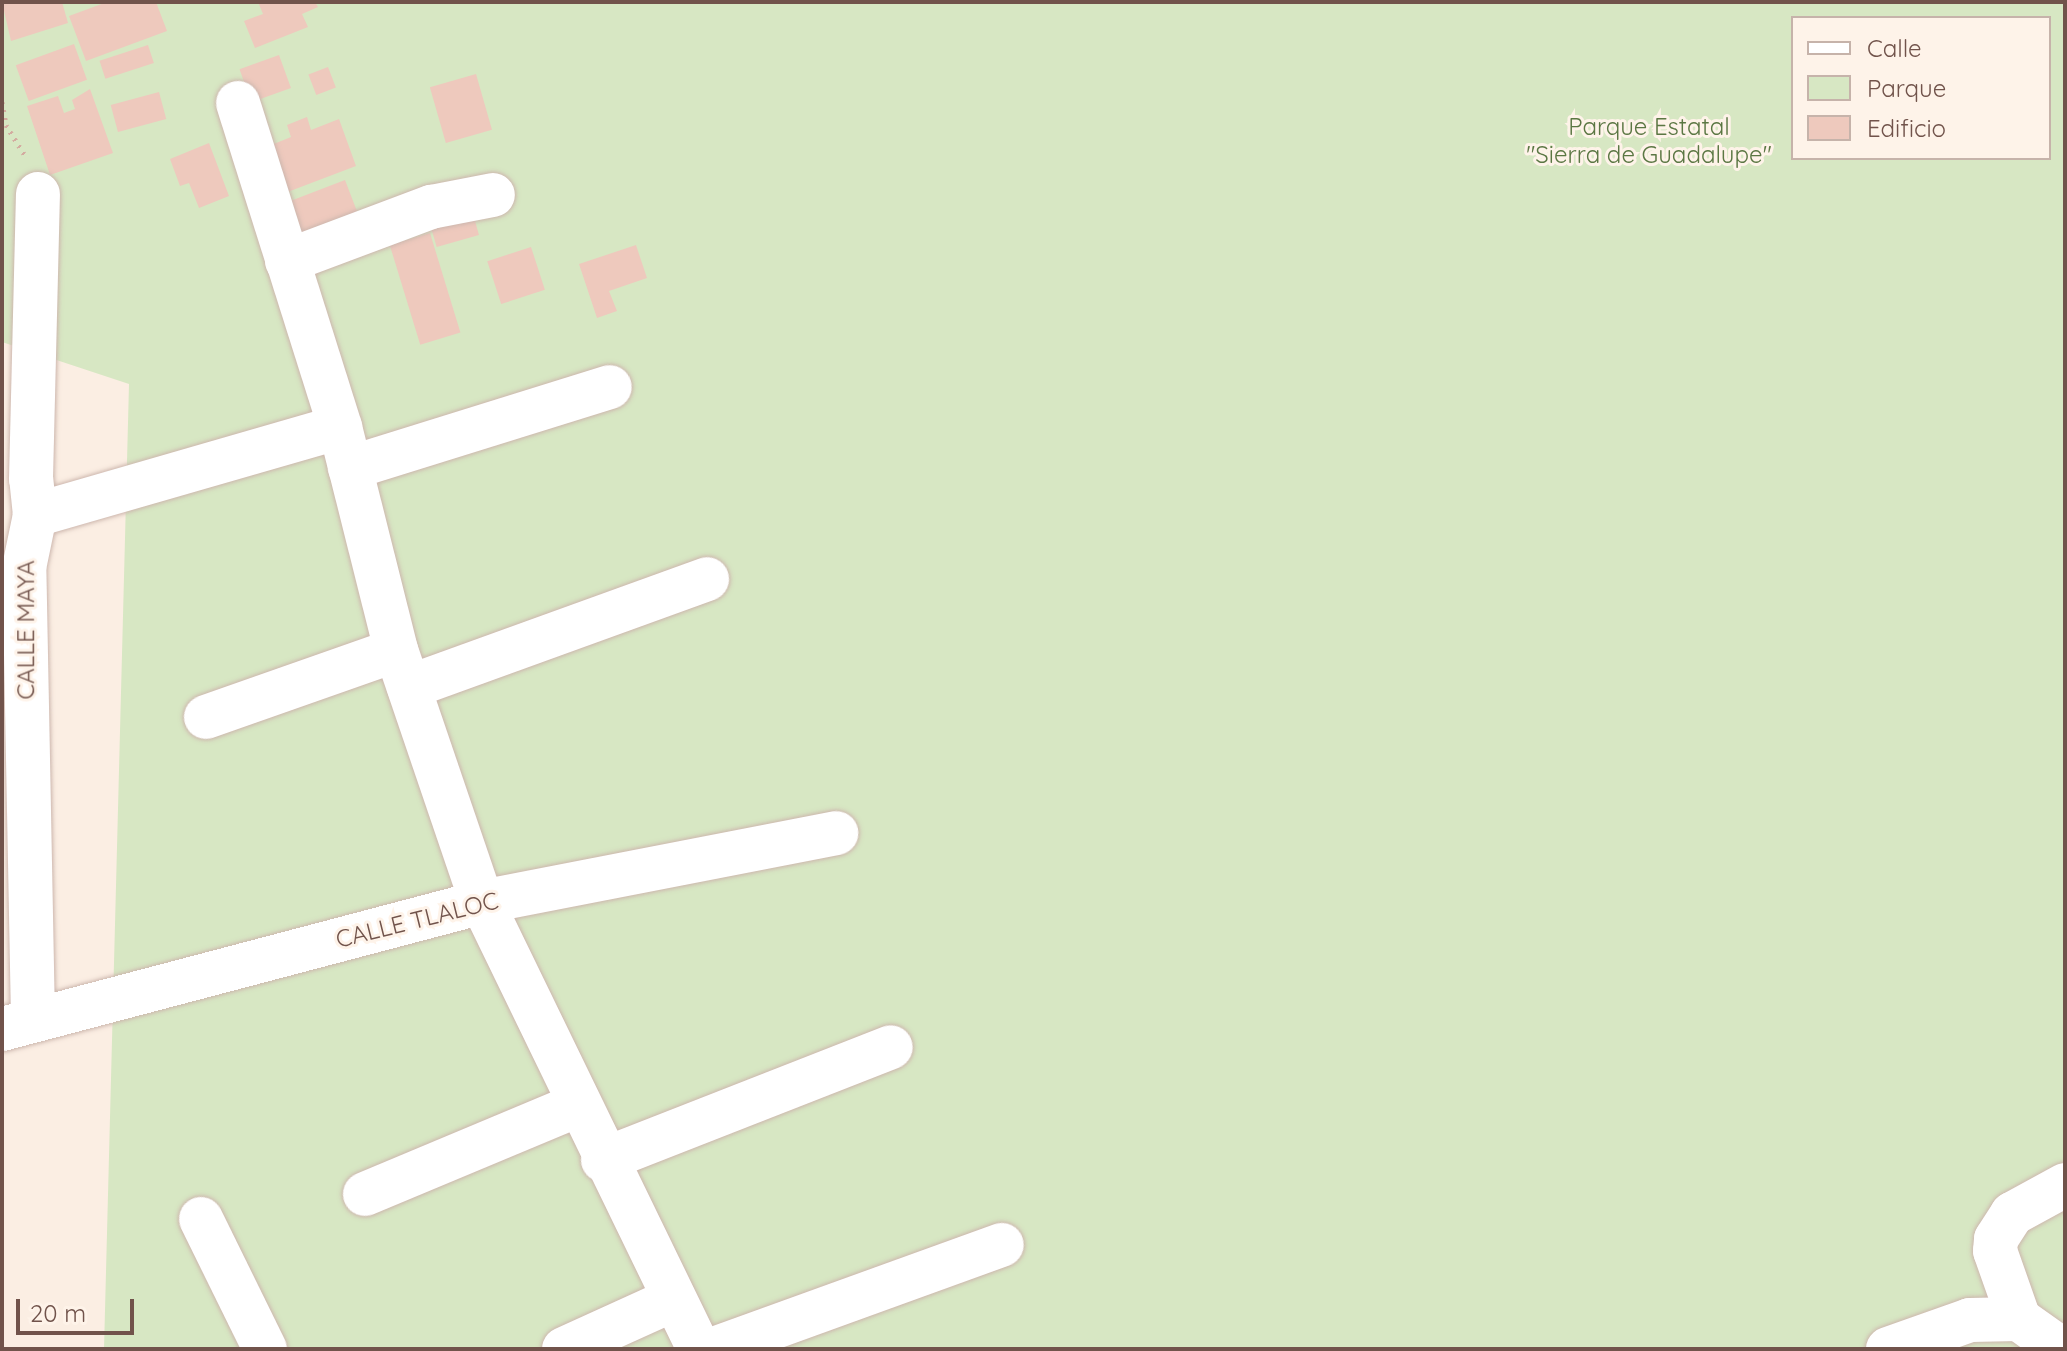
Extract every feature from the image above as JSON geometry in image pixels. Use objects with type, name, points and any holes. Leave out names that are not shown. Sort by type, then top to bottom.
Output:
[{"type":"street","points":[[238,103],[345,448],[403,669],[482,902],[603,1160],[699,1349]]},
{"type":"street","name":"CALLE MAYA","points":[[17,1024],[24,568],[35,515],[31,467],[19,399],[38,194]]},
{"type":"street","points":[[287,261],[431,207],[493,195]]},
{"type":"street","points":[[35,515],[610,387]]},
{"type":"street","points":[[206,717],[403,669],[707,579]]},
{"type":"street","name":"CALLE TLALOC","points":[[17,1024],[482,902],[836,833]]},
{"type":"street","points":[[603,1160],[891,1047]]},
{"type":"street","points":[[365,1194],[578,1105]]},
{"type":"street","points":[[2061,1349],[2019,1319],[1995,1251],[2001,1227],[2028,1203],[2065,1185]]},
{"type":"street","points":[[201,1219],[265,1349]]},
{"type":"street","points":[[714,1349],[1002,1245]]},
{"type":"street","points":[[564,1349],[672,1300]]},
{"type":"street","points":[[1888,1349],[1970,1320],[2019,1319]]},
{"type":"path","points":[[2,102],[6,125],[39,179],[38,194]]},
{"type":"green space","name":"Parque Estatal \"Sierra de Guadalupe\"","points":[[2,2],[2065,2],[2065,1349],[104,1349],[129,384],[2,342]]},
{"type":"building","points":[[2,2],[62,2],[68,23],[11,41]]},
{"type":"building","points":[[107,2],[156,2],[167,31],[86,61],[69,16]]},
{"type":"building","points":[[258,2],[315,2],[318,7],[302,14],[308,27],[255,48],[244,21],[263,14]]},
{"type":"building","points":[[74,44],[87,80],[29,101],[16,65]]},
{"type":"building","points":[[148,45],[154,63],[105,79],[99,61]]},
{"type":"building","points":[[279,55],[291,88],[252,102],[240,69]]},
{"type":"building","points":[[328,67],[336,88],[316,95],[308,75]]},
{"type":"building","points":[[476,74],[492,130],[446,143],[430,87]]},
{"type":"building","points":[[90,89],[113,153],[50,175],[27,106],[58,96],[64,113],[75,109],[72,100]]},
{"type":"building","points":[[159,92],[166,119],[118,132],[111,105]]},
{"type":"building","points":[[307,117],[311,130],[339,119],[356,166],[277,196],[259,150],[291,137],[287,125]]},
{"type":"building","points":[[209,143],[229,196],[199,208],[189,183],[180,186],[170,159]]},
{"type":"building","points":[[345,180],[360,220],[296,245],[281,205]]},
{"type":"building","points":[[471,207],[479,235],[437,247],[429,219]]},
{"type":"building","points":[[430,233],[460,332],[420,345],[390,245]]},
{"type":"building","points":[[636,245],[647,278],[609,291],[617,311],[597,318],[579,264]]},
{"type":"building","points":[[531,247],[545,290],[501,304],[487,261]]}]
